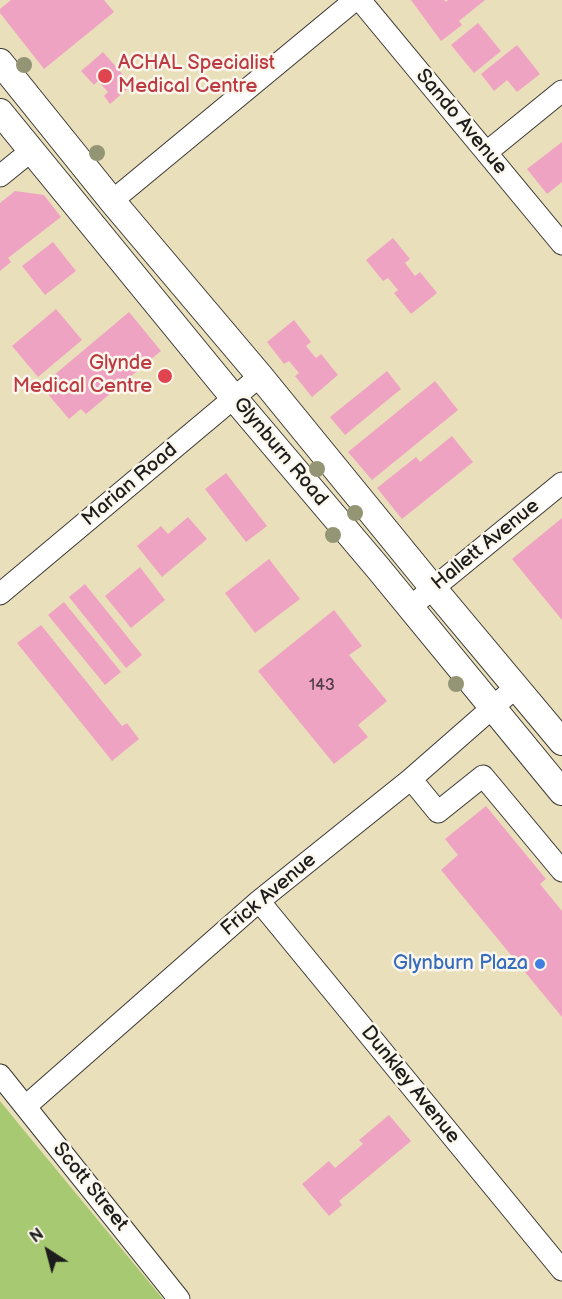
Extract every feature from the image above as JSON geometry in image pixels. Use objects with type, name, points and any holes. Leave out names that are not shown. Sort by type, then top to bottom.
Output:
[{"type":"main road","name":"Glynburn Road","points":[[0,62],[112,201],[260,376],[562,742]]},
{"type":"main road","name":"Glynburn Road","points":[[0,112],[234,398],[562,792]]},
{"type":"street","points":[[112,201],[355,0]]},
{"type":"street","name":"Sando Avenue","points":[[360,0],[562,244]]},
{"type":"street","points":[[487,152],[562,91]]},
{"type":"street","points":[[0,176],[32,150]]},
{"type":"street","name":"Marian Road","points":[[0,594],[260,376]]},
{"type":"street","name":"Hallett Avenue","points":[[409,608],[562,483]]},
{"type":"street","name":"Frick Avenue","points":[[26,1106],[259,901],[411,779],[516,687]]},
{"type":"street","points":[[411,779],[438,812],[483,776],[562,871]]},
{"type":"street","name":"Dunkley Avenue","points":[[259,901],[562,1270]]},
{"type":"street","name":"Scott Street","points":[[0,1075],[179,1299]]},
{"type":"green space","points":[[0,1101],[22,1128],[163,1299],[0,1299]]},
{"type":"building","points":[[11,0],[104,0],[114,12],[44,69],[0,13],[0,9]]},
{"type":"building","points":[[411,0],[444,0],[446,2],[448,0],[485,0],[459,21],[462,25],[441,41]]},
{"type":"building","points":[[478,23],[501,51],[474,73],[451,45]]},
{"type":"building","points":[[517,45],[540,74],[517,92],[507,80],[494,91],[481,74]]},
{"type":"building","name":"ACHAL Specialist Medical Centre","points":[[103,52],[132,85],[110,104],[104,96],[108,92],[98,81],[94,85],[81,71]]},
{"type":"building","points":[[562,142],[562,182],[547,194],[527,169]]},
{"type":"building","points":[[15,191],[44,195],[61,217],[8,258],[11,262],[0,271],[0,203]]},
{"type":"building","points":[[393,238],[410,259],[405,263],[415,276],[420,272],[437,293],[411,314],[394,293],[398,290],[388,278],[383,281],[366,260]]},
{"type":"building","points":[[53,242],[76,271],[45,295],[22,266]]},
{"type":"building","points":[[56,309],[82,340],[38,377],[12,346]]},
{"type":"building","points":[[129,312],[161,351],[86,414],[81,409],[69,419],[41,386]]},
{"type":"building","points":[[294,320],[311,342],[306,346],[316,358],[321,354],[338,375],[312,397],[295,376],[299,373],[289,361],[284,364],[267,342]]},
{"type":"building","points":[[387,371],[401,389],[345,435],[330,417]]},
{"type":"building","points":[[435,381],[458,410],[372,480],[348,452]]},
{"type":"building","points":[[452,436],[473,462],[402,519],[377,488],[416,457],[420,462]]},
{"type":"building","points":[[226,473],[267,526],[246,542],[205,489]]},
{"type":"building","points":[[188,517],[207,539],[162,577],[137,546],[161,526],[168,534]]},
{"type":"building","points":[[562,518],[562,620],[512,559]]},
{"type":"building","points":[[269,559],[300,599],[255,633],[225,593]]},
{"type":"building","points":[[140,567],[165,600],[131,628],[105,596]]},
{"type":"building","points":[[85,584],[142,655],[126,668],[69,597]]},
{"type":"building","points":[[64,602],[121,672],[105,685],[48,615]]},
{"type":"building","points":[[334,610],[362,646],[349,655],[387,701],[358,725],[368,737],[334,764],[258,671]]},
{"type":"building","points":[[41,625],[122,726],[127,723],[139,739],[112,761],[17,643]]},
{"type":"building","name":"Glynburn Plaza","points":[[486,806],[546,879],[540,884],[562,911],[562,1017],[441,870],[458,855],[445,839]]},
{"type":"building","points":[[389,1115],[411,1141],[339,1201],[342,1205],[329,1216],[302,1184],[329,1161],[335,1168],[363,1144],[359,1140]]},
{"type":"place","name":"ACHAL Specialist Medical Centre","points":[[105,76]]},
{"type":"place","name":"Glynde Medical Centre","points":[[165,376]]},
{"type":"place","name":"Glynburn Plaza","points":[[540,964]]}]
